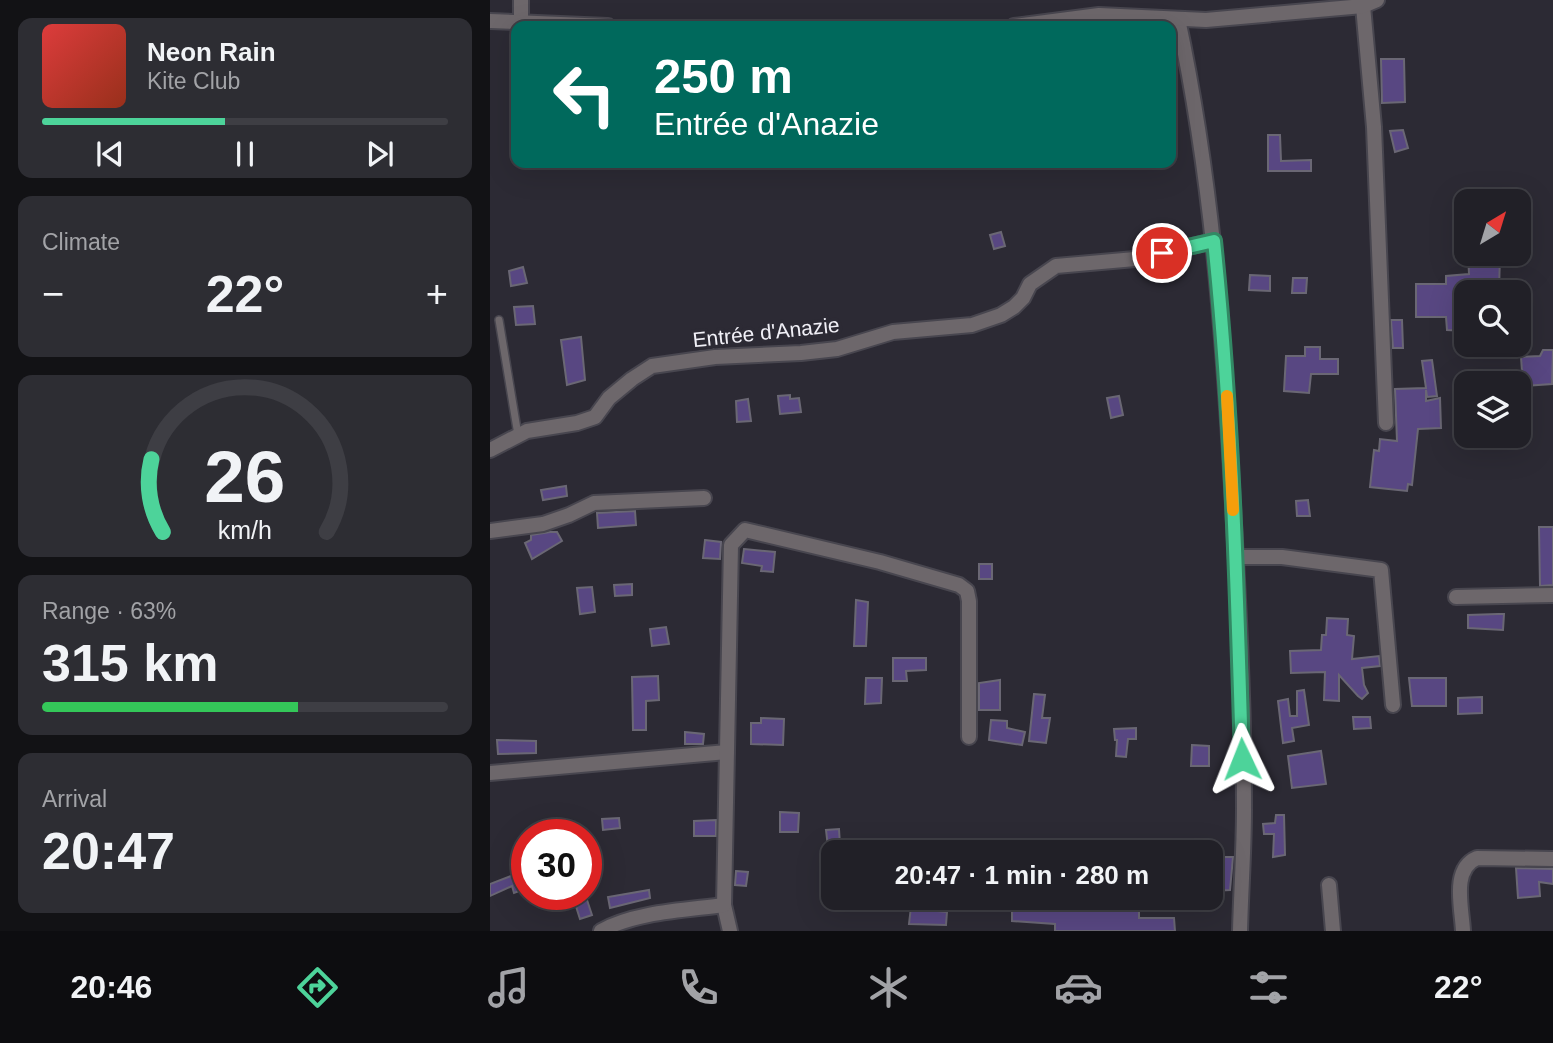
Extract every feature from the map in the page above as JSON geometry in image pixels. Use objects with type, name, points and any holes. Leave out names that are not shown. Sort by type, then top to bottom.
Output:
[{"type":"street","points":[[521,0],[521,21]]},
{"type":"street","points":[[1053,21],[1099,15],[1206,20],[1370,3],[1386,423]]},
{"type":"street","points":[[1178,19],[1191,76],[1224,333],[1236,558],[1244,809],[1240,931]]},
{"type":"street","points":[[490,21],[511,22]]},
{"type":"street","name":"Entrée d'Anazie","points":[[490,450],[527,431],[577,423],[594,417],[609,398],[652,366],[715,357],[837,349],[892,332],[972,325],[1001,315],[1014,307],[1023,298],[1030,284],[1056,265],[1135,259],[1214,241]]},
{"type":"street","points":[[490,531],[544,524],[594,503],[704,498]]},
{"type":"street","points":[[730,931],[724,905],[731,545],[745,530],[880,562],[958,585],[967,591],[969,737]]},
{"type":"street","points":[[1236,558],[1282,557],[1381,570],[1393,705]]},
{"type":"street","points":[[1456,597],[1553,595]]},
{"type":"street","points":[[490,774],[727,752]]},
{"type":"street","points":[[1463,931],[1460,876],[1470,861],[1477,858],[1553,859]]},
{"type":"street","points":[[1329,886],[1333,931]]},
{"type":"street","points":[[601,931],[613,924],[724,905]]},
{"type":"lane","points":[[499,320],[518,436]]},
{"type":"building","points":[[1381,59],[1404,59],[1405,102],[1382,103]]},
{"type":"building","points":[[1403,130],[1408,148],[1395,152],[1390,131]]},
{"type":"building","points":[[1268,135],[1280,135],[1281,161],[1311,160],[1311,171],[1268,171]]},
{"type":"building","points":[[1001,232],[1005,246],[994,249],[990,235]]},
{"type":"building","points":[[1469,266],[1500,266],[1499,280],[1454,280],[1454,330],[1447,330],[1446,317],[1416,317],[1416,284],[1446,284],[1446,276],[1469,274]]},
{"type":"building","points":[[523,267],[527,283],[511,286],[509,271]]},
{"type":"building","points":[[1250,275],[1270,276],[1270,291],[1249,290]]},
{"type":"building","points":[[1293,278],[1307,278],[1306,293],[1292,293]]},
{"type":"building","points":[[533,306],[535,324],[516,325],[514,307]]},
{"type":"building","points":[[1391,320],[1402,320],[1403,348],[1393,348]]},
{"type":"building","points":[[581,337],[585,380],[567,385],[561,340]]},
{"type":"building","points":[[1305,347],[1320,347],[1320,359],[1338,359],[1338,374],[1311,374],[1309,393],[1284,391],[1286,356],[1305,356]]},
{"type":"building","points":[[1543,350],[1553,350],[1552,384],[1531,385],[1531,371],[1522,371],[1521,357],[1540,356]]},
{"type":"building","points":[[1432,360],[1437,396],[1427,397],[1426,390],[1426,401],[1440,398],[1441,428],[1418,429],[1412,485],[1408,484],[1407,491],[1370,487],[1374,450],[1379,451],[1380,439],[1397,441],[1395,389],[1426,388],[1422,361]]},
{"type":"building","points":[[790,395],[790,399],[799,398],[801,412],[780,414],[778,396]]},
{"type":"building","points":[[1119,396],[1123,415],[1111,418],[1107,398]]},
{"type":"building","points":[[748,399],[751,421],[737,422],[736,401]]},
{"type":"building","points":[[566,486],[567,496],[543,500],[541,490]]},
{"type":"building","points":[[1308,500],[1310,516],[1297,516],[1296,501]]},
{"type":"building","points":[[635,511],[636,525],[598,528],[597,513]]},
{"type":"building","points":[[1539,527],[1553,527],[1553,585],[1540,586]]},
{"type":"building","points":[[557,532],[562,541],[532,559],[525,543],[531,540],[531,535]]},
{"type":"building","points":[[705,540],[721,542],[720,559],[703,558]]},
{"type":"building","points":[[744,549],[775,552],[773,572],[761,571],[762,566],[742,563]]},
{"type":"building","points":[[979,564],[992,564],[992,579],[979,579]]},
{"type":"building","points":[[632,584],[632,595],[615,596],[614,585]]},
{"type":"building","points":[[592,587],[595,612],[580,614],[577,588]]},
{"type":"building","points":[[856,600],[868,602],[866,646],[854,646]]},
{"type":"building","points":[[1504,614],[1503,630],[1468,628],[1468,615]]},
{"type":"building","points":[[1327,618],[1348,619],[1347,635],[1354,636],[1352,659],[1379,656],[1380,666],[1362,668],[1368,693],[1362,699],[1339,675],[1339,701],[1324,700],[1325,672],[1291,673],[1290,651],[1321,650],[1322,635],[1326,635]]},
{"type":"building","points":[[666,627],[669,644],[652,646],[650,629]]},
{"type":"building","points":[[893,658],[926,658],[926,670],[906,671],[907,681],[893,681]]},
{"type":"building","points":[[658,676],[659,700],[646,701],[646,730],[633,730],[632,677]]},
{"type":"building","points":[[866,678],[882,678],[881,703],[865,704]]},
{"type":"building","points":[[1409,678],[1446,678],[1446,706],[1412,706]]},
{"type":"building","points":[[1000,680],[1000,710],[979,710],[979,683]]},
{"type":"building","points":[[1304,690],[1309,725],[1292,728],[1294,741],[1283,743],[1278,701],[1288,699],[1290,716],[1297,716],[1297,691]]},
{"type":"building","points":[[1034,694],[1045,695],[1042,718],[1050,718],[1046,743],[1029,741]]},
{"type":"building","points":[[1482,697],[1482,713],[1458,714],[1458,698]]},
{"type":"building","points":[[1353,717],[1370,717],[1371,728],[1354,729]]},
{"type":"building","points":[[761,718],[784,719],[783,745],[751,744],[751,723],[761,723]]},
{"type":"building","points":[[991,720],[1007,721],[1007,728],[1025,732],[1022,745],[989,740]]},
{"type":"building","points":[[1136,728],[1136,739],[1128,739],[1126,757],[1116,756],[1117,740],[1114,729]]},
{"type":"building","points":[[685,732],[704,734],[703,744],[685,744]]},
{"type":"building","points":[[497,740],[536,741],[536,753],[498,754]]},
{"type":"building","points":[[1192,745],[1209,746],[1209,766],[1191,766]]},
{"type":"building","points":[[1321,751],[1326,784],[1292,788],[1288,756]]},
{"type":"building","points":[[780,812],[799,813],[798,832],[780,832]]},
{"type":"building","points":[[1276,815],[1284,815],[1285,855],[1273,857],[1274,834],[1264,834],[1263,824],[1275,823]]},
{"type":"building","points":[[619,818],[620,828],[603,830],[602,819]]},
{"type":"building","points":[[716,820],[716,836],[694,836],[694,821]]},
{"type":"building","points":[[839,829],[840,840],[827,840],[826,830]]},
{"type":"building","points":[[1223,857],[1233,857],[1230,890],[1223,890]]},
{"type":"building","points":[[1516,868],[1553,869],[1553,884],[1539,882],[1540,896],[1518,898]]},
{"type":"building","points":[[736,871],[748,872],[746,886],[735,885]]},
{"type":"building","points":[[511,876],[511,886],[490,896],[490,884]]},
{"type":"building","points":[[649,890],[650,898],[610,908],[608,897]]},
{"type":"building","points":[[577,910],[590,910],[592,915],[580,919]]},
{"type":"building","points":[[911,910],[947,912],[946,925],[909,924]]},
{"type":"building","points":[[1012,910],[1139,911],[1139,918],[1174,918],[1175,931],[1055,931],[1055,924],[1012,921]]},
{"type":"slow traffic","points":[[1227,396],[1233,510]]},
{"type":"route","points":[[1162,253],[1214,241],[1224,333],[1236,558],[1242,759]]}]
